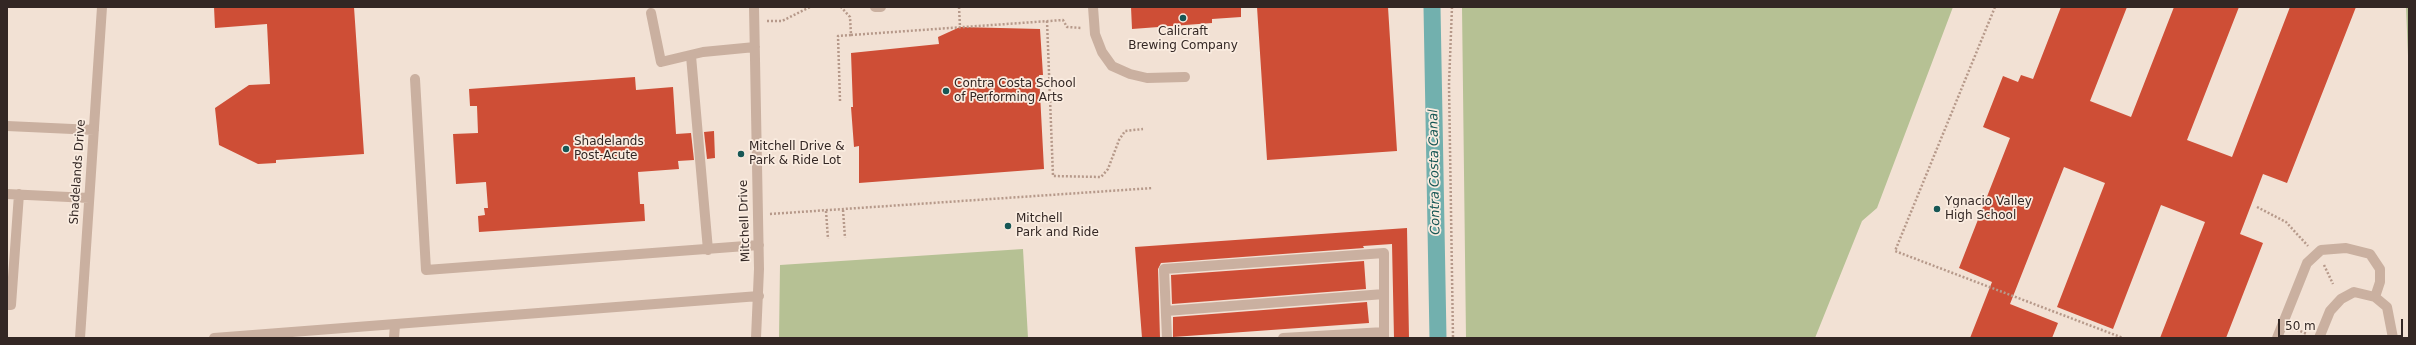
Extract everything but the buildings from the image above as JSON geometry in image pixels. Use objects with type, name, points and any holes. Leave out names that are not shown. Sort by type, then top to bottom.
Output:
[{"type":"street","name":"Shadelands Drive","points":[[80,338],[102,7]]},
{"type":"street","name":"Mitchell Drive","points":[[754,7],[757,215],[759,245],[759,296],[756,338]]},
{"type":"street","points":[[875,7],[881,7]]},
{"type":"street","points":[[1092,7],[1094,28],[1102,52],[1112,66],[1130,74],[1147,78],[1185,77]]},
{"type":"street","points":[[651,13],[661,62],[755,47]]},
{"type":"street","points":[[691,56],[708,250]]},
{"type":"street","points":[[414,79],[426,270],[759,245]]},
{"type":"street","points":[[7,126],[94,130]]},
{"type":"street","points":[[7,194],[89,198]]},
{"type":"street","points":[[7,305],[11,305],[19,194]]},
{"type":"street","points":[[2277,338],[2307,263],[2322,250],[2346,248],[2370,254],[2380,269],[2380,282],[2375,297]]},
{"type":"street","points":[[1167,338],[1164,269],[1384,253],[1384,335],[1283,338]]},
{"type":"street","points":[[2314,337],[2330,311],[2341,299],[2354,292],[2375,297],[2387,307],[2393,338]]},
{"type":"street","points":[[1166,311],[1384,294]]},
{"type":"street","points":[[214,338],[759,296]]},
{"type":"street","points":[[394,338],[395,325]]},
{"type":"path","points":[[755,20],[782,21],[810,7]]},
{"type":"path","points":[[841,7],[850,17],[851,35]]},
{"type":"path","points":[[959,7],[960,27]]},
{"type":"path","points":[[1452,7],[1449,84],[1453,338]]},
{"type":"path","points":[[1995,7],[1895,251],[2123,338]]},
{"type":"path","points":[[840,101],[838,36],[1063,20],[1067,27],[1094,28]]},
{"type":"path","points":[[1047,21],[1053,176],[1101,177],[1108,169],[1119,140],[1125,131],[1143,129]]},
{"type":"path","points":[[757,215],[1153,188]]},
{"type":"path","points":[[2257,207],[2286,222],[2303,239]]},
{"type":"path","points":[[844,210],[845,238]]},
{"type":"path","points":[[826,211],[828,239]]},
{"type":"path","points":[[2323,262],[2333,284]]},
{"type":"path","points":[[2292,328],[2314,337]]},
{"type":"green space","points":[[1462,7],[1953,7],[1877,208],[1862,221],[1815,338],[1466,338]]},
{"type":"green space","points":[[2406,7],[2409,7],[2409,80]]},
{"type":"green space","points":[[1023,249],[1028,338],[779,338],[780,265]]},
{"type":"waterway","name":"Contra Costa Canal","points":[[1432,7],[1438,338]]},
{"type":"place","name":"Calicraft Brewing Company","points":[[1183,18]]},
{"type":"place","name":"Contra Costa School of Performing Arts","points":[[946,91]]},
{"type":"place","name":"Shadelands Post-Acute","points":[[566,149]]},
{"type":"place","name":"Mitchell Drive & Park & Ride Lot","points":[[741,154]]},
{"type":"place","name":"Ygnacio Valley High School","points":[[1937,209]]},
{"type":"place","name":"Mitchell Park and Ride","points":[[1008,226]]}]
